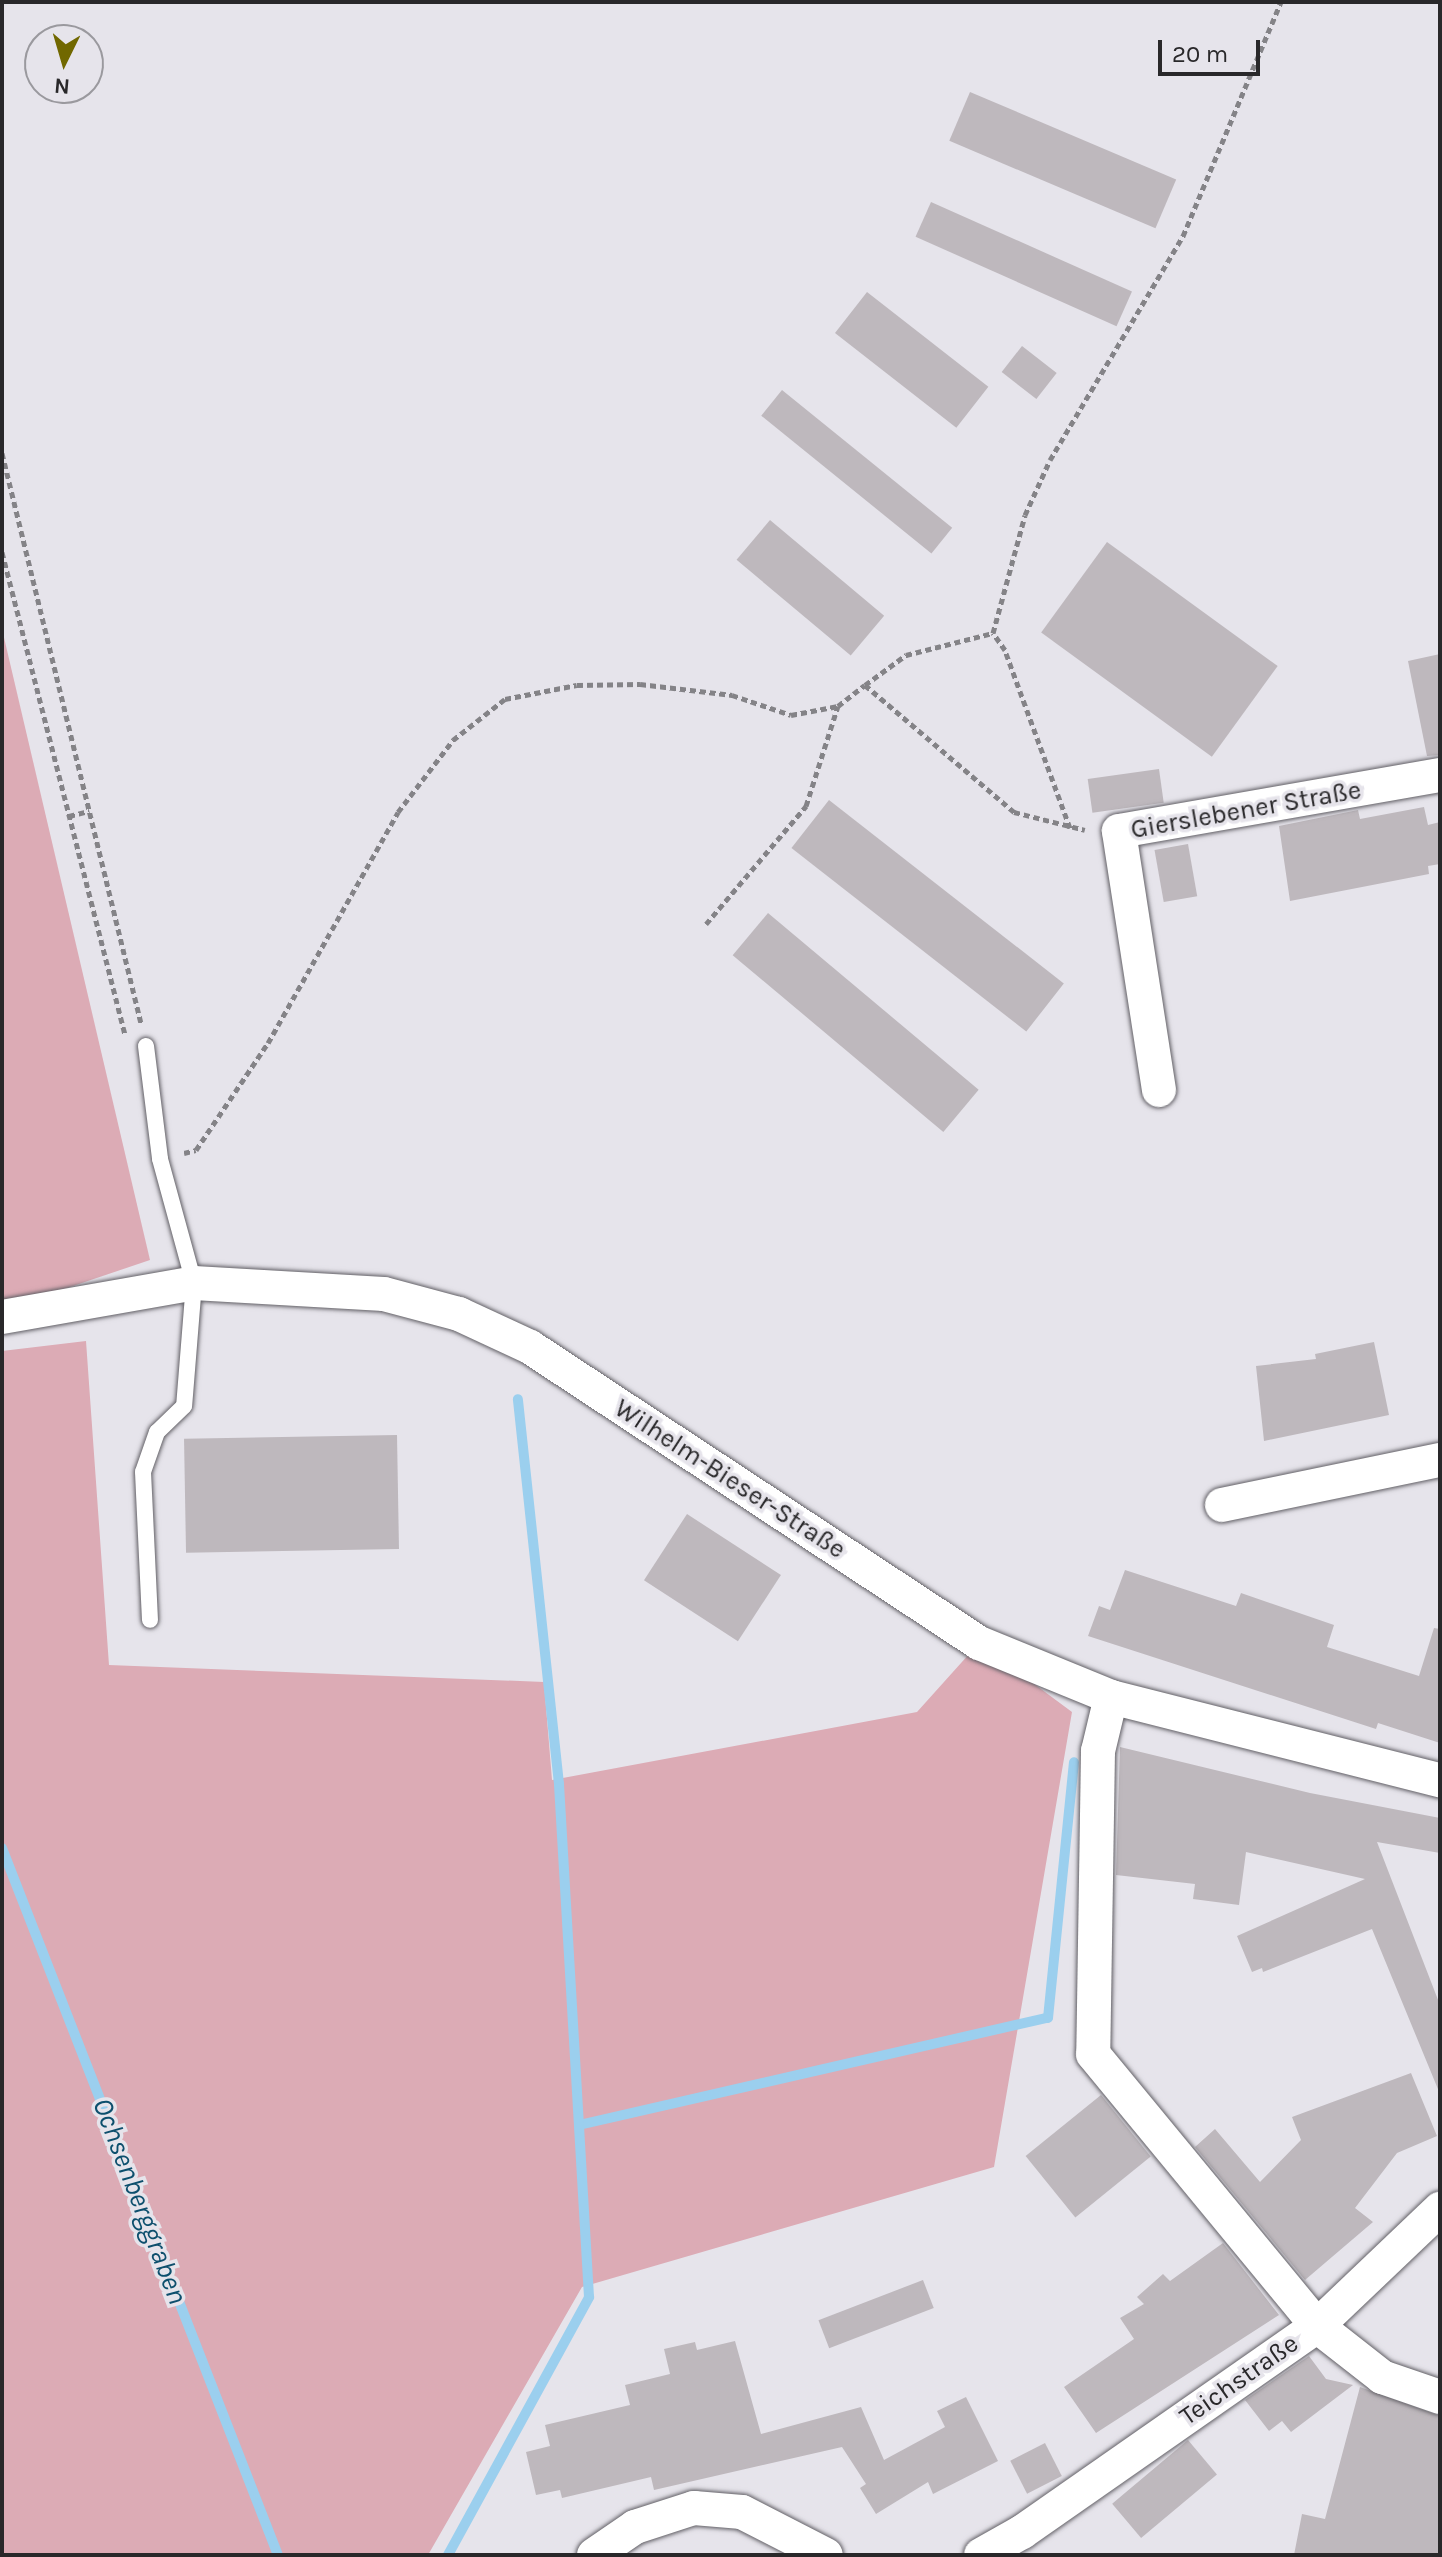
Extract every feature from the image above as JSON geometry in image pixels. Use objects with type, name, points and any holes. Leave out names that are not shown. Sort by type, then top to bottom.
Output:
[{"type":"street","name":"Gierslebener Straße","points":[[1159,1090],[1119,831],[1440,775]]},
{"type":"street","name":"Wilhelm-Bieser-Straße","points":[[2,1317],[194,1283],[384,1294],[459,1314],[530,1347],[979,1643],[1111,1697],[1440,1780]]},
{"type":"street","points":[[1222,1505],[1440,1460]]},
{"type":"street","points":[[1111,1697],[1098,1751],[1093,2054],[1317,2326],[1382,2377],[1440,2397]]},
{"type":"street","name":"Teichstraße","points":[[981,2555],[1026,2544],[1317,2326],[1440,2209]]},
{"type":"street","points":[[594,2555],[635,2527],[694,2508],[742,2512],[826,2555]]},
{"type":"lane","points":[[146,1046],[160,1159],[194,1283],[184,1406],[157,1432],[143,1472],[150,1620]]},
{"type":"path","points":[[993,633],[1038,487],[1183,236],[1281,2]]},
{"type":"path","points":[[2,453],[146,1046]]},
{"type":"path","points":[[2,552],[126,1037]]},
{"type":"path","points":[[160,1159],[196,1150],[268,1043],[398,812],[453,740],[505,699],[577,685],[640,684],[732,695],[791,715],[838,706],[906,655],[993,633]]},
{"type":"path","points":[[993,633],[1005,650],[1071,829]]},
{"type":"path","points":[[865,685],[1014,812],[1071,829],[1119,831]]},
{"type":"path","points":[[706,924],[806,806],[838,706]]},
{"type":"path","points":[[69,816],[89,811]]},
{"type":"shaded area","points":[[2,629],[150,1260],[2,1310]]},
{"type":"shaded area","points":[[86,1341],[109,1665],[544,1682],[552,1780],[917,1712],[979,1643],[1072,1712],[994,2167],[582,2287],[428,2555],[2,2555],[2,1351]]},
{"type":"building","points":[[970,92],[1176,180],[1155,228],[949,141]]},
{"type":"building","points":[[931,202],[1132,291],[1117,326],[916,237]]},
{"type":"building","points":[[867,292],[988,387],[956,428],[835,333]]},
{"type":"building","points":[[1022,346],[1057,373],[1036,399],[1002,372]]},
{"type":"building","points":[[782,390],[952,528],[931,553],[761,416]]},
{"type":"building","points":[[770,520],[884,616],[851,656],[737,560]]},
{"type":"building","points":[[1107,542],[1278,666],[1212,757],[1041,633]]},
{"type":"building","points":[[1440,654],[1440,755],[1427,756],[1408,661]]},
{"type":"building","points":[[1159,769],[1164,803],[1092,813],[1088,779]]},
{"type":"building","points":[[829,800],[1064,983],[1026,1032],[791,848]]},
{"type":"building","points":[[1424,807],[1428,825],[1440,822],[1440,864],[1428,866],[1429,874],[1290,901],[1279,826],[1358,810],[1360,819]]},
{"type":"building","points":[[1188,844],[1197,896],[1164,902],[1155,850]]},
{"type":"building","points":[[768,913],[979,1090],[943,1132],[733,955]]},
{"type":"building","points":[[1374,1342],[1389,1415],[1264,1441],[1256,1366],[1316,1359],[1315,1354]]},
{"type":"building","points":[[397,1435],[399,1549],[186,1553],[184,1439]]},
{"type":"building","points":[[687,1514],[781,1575],[738,1641],[644,1580]]},
{"type":"building","points":[[1125,1570],[1236,1606],[1241,1593],[1334,1625],[1327,1647],[1419,1676],[1434,1628],[1440,1629],[1440,1743],[1378,1723],[1376,1729],[1088,1636],[1099,1606],[1110,1610]]},
{"type":"building","points":[[1120,1747],[1310,1793],[1440,1818],[1440,1853],[1377,1842],[1440,2005],[1440,2094],[1372,1929],[1263,1972],[1262,1968],[1252,1972],[1237,1936],[1365,1879],[1246,1852],[1239,1905],[1193,1899],[1195,1884],[1116,1875]]},
{"type":"building","points":[[1411,2073],[1437,2136],[1397,2153],[1355,2208],[1373,2222],[1305,2280],[1195,2147],[1215,2129],[1260,2182],[1301,2140],[1292,2117]]},
{"type":"building","points":[[1101,2095],[1151,2156],[1075,2217],[1026,2156]]},
{"type":"building","points":[[1223,2243],[1279,2315],[1096,2433],[1064,2387],[1134,2339],[1120,2318],[1144,2304],[1137,2297],[1163,2274],[1170,2281]]},
{"type":"building","points":[[923,2280],[934,2308],[829,2348],[818,2320]]},
{"type":"building","points":[[735,2341],[761,2434],[861,2407],[884,2460],[945,2427],[937,2411],[966,2397],[998,2461],[933,2494],[928,2482],[876,2514],[860,2488],[866,2484],[842,2447],[654,2490],[651,2477],[562,2498],[560,2490],[536,2495],[526,2452],[550,2446],[545,2425],[630,2405],[625,2385],[670,2374],[664,2349],[695,2342],[697,2350]]},
{"type":"building","points":[[1309,2356],[1326,2379],[1353,2385],[1291,2432],[1282,2421],[1269,2431],[1245,2400]]},
{"type":"building","points":[[1360,2387],[1440,2416],[1440,2555],[1294,2555],[1302,2514],[1325,2519]]},
{"type":"building","points":[[1188,2440],[1217,2474],[1141,2538],[1112,2504]]},
{"type":"building","points":[[1045,2443],[1062,2476],[1027,2494],[1010,2461]]},
{"type":"waterway","points":[[448,2555],[589,2297],[559,1784],[518,1399]]},
{"type":"waterway","points":[[579,2125],[1048,2018],[1074,1762]]},
{"type":"waterway","name":"Ochsenberggraben","points":[[2,1848],[278,2555]]}]
